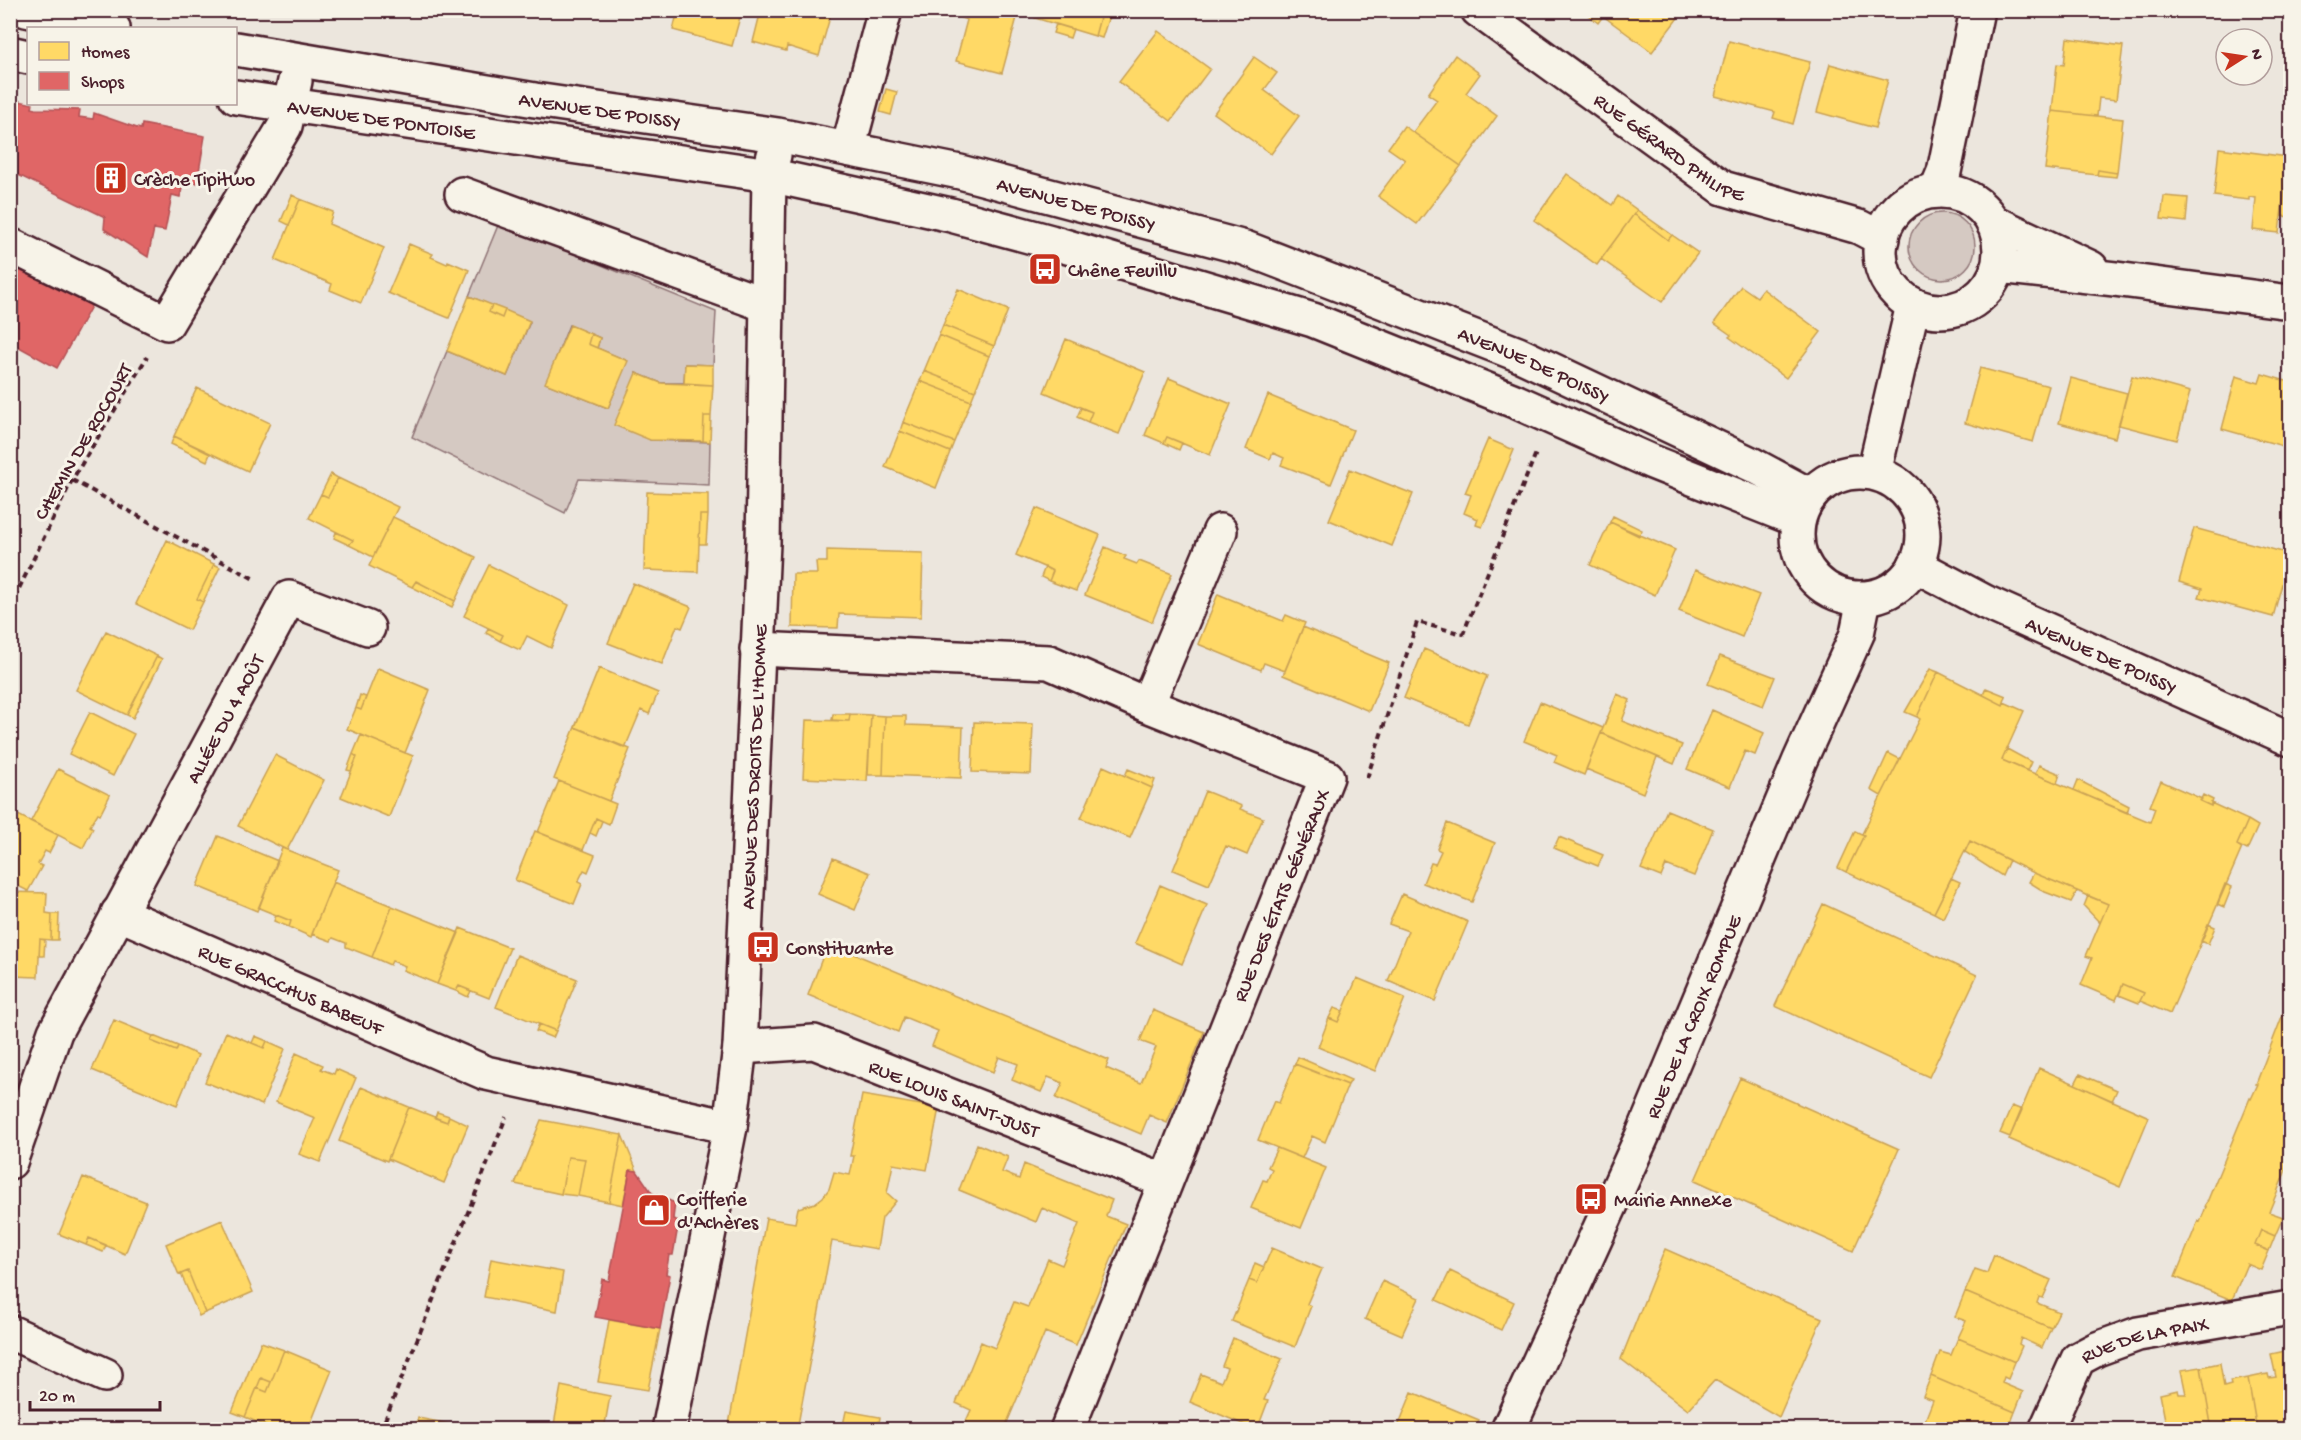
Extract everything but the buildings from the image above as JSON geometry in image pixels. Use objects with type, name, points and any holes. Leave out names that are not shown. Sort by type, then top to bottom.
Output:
[{"type":"street","points":[[26,10],[105,22]]},
{"type":"street","points":[[848,149],[885,10]]},
{"type":"street","name":"RUE GÉRARD PHILIPE","points":[[1478,10],[1723,188],[1859,227],[1882,239]]},
{"type":"street","points":[[1936,191],[1944,171],[1977,10]]},
{"type":"street","points":[[10,245],[167,323],[288,114],[300,58],[237,49]]},
{"type":"street","points":[[10,53],[27,57]]},
{"type":"street","name":"AVENUE DE POISSY","points":[[300,58],[535,100],[778,135],[848,149],[960,172],[1245,248],[1518,354],[1753,465],[1803,508]]},
{"type":"street","name":"AVENUE DE PONTOISE","points":[[237,97],[288,114],[528,139]]},
{"type":"street","name":"AVENUE DES DROITS DE L'HOMME","points":[[669,1430],[730,1127],[740,1047],[763,543],[769,175],[778,135]]},
{"type":"street","name":"AVENUE DE POISSY","points":[[528,139],[769,175],[984,224],[1313,320],[1550,417],[1652,462],[1803,508]]},
{"type":"street","points":[[1993,222],[2000,244],[1999,266],[1989,286],[1974,301],[1954,310],[1933,311],[1913,305],[1900,296],[1886,277],[1880,254],[1882,239],[1889,221],[1901,206],[1917,196],[1936,191],[1958,194],[1978,205],[1993,222],[2115,279]]},
{"type":"street","points":[[462,194],[766,305]]},
{"type":"street","points":[[1999,266],[2290,302]]},
{"type":"street","points":[[1874,473],[1913,305]]},
{"type":"street","points":[[1856,472],[1874,473],[1895,482],[1911,498],[1921,519],[1923,541],[1918,561],[1908,577],[1888,592],[1864,599],[1837,595],[1818,583],[1803,565],[1796,543],[1803,508],[1823,483],[1838,475],[1856,472]]},
{"type":"street","points":[[1147,705],[1220,531]]},
{"type":"street","name":"AVENUE DE POISSY","points":[[1915,565],[1985,602],[2290,739]]},
{"type":"street","points":[[289,598],[368,628]]},
{"type":"street","name":"ALLÉE DU 4 AOÛT","points":[[118,913],[289,598]]},
{"type":"street","name":"RUE DE LA CROIX ROMPUE","points":[[1508,1430],[1644,1132],[1800,760],[1857,634],[1864,599]]},
{"type":"street","name":"RUE DES ÉTATS GÉNÉRAUX","points":[[757,649],[1049,662],[1147,705],[1327,777],[1067,1430]]},
{"type":"street","points":[[10,1162],[55,1032],[118,913]]},
{"type":"street","name":"RUE GRACCHUS BABEUF","points":[[118,913],[486,1072],[730,1127]]},
{"type":"street","name":"RUE LOUIS SAINT-JUST","points":[[740,1047],[814,1042],[1165,1181]]},
{"type":"street","name":"RUE DE LA PAIX","points":[[2046,1430],[2078,1359],[2138,1334],[2290,1308]]},
{"type":"street","points":[[10,1332],[105,1375]]},
{"type":"path","name":"CHEMIN DE ROCOURT","points":[[10,607],[72,480],[167,323]]},
{"type":"path","points":[[1327,777],[1366,782],[1417,622],[1463,634],[1550,417]]},
{"type":"path","points":[[72,480],[289,598]]},
{"type":"path","points":[[381,1430],[521,1080]]},
{"type":"shaded area","points":[[1942,213],[1955,216],[1965,223],[1972,233],[1975,246],[1972,259],[1965,269],[1955,276],[1942,279],[1929,276],[1919,269],[1912,259],[1909,246],[1912,233],[1919,223],[1929,216]]},
{"type":"shaded area","points":[[499,223],[716,312],[713,365],[685,364],[684,383],[661,383],[636,373],[650,440],[710,442],[709,485],[579,479],[565,513],[412,437],[447,351],[507,376],[530,322],[469,296]],"holes":[[[569,325],[600,338],[597,348],[627,361],[608,408],[546,383]]]},
{"type":"place","name":"Crèche Tipitwo","points":[[111,178]]},
{"type":"place","name":"Chêne Feuillu","points":[[1045,269]]},
{"type":"place","name":"Constituante","points":[[763,947]]},
{"type":"place","name":"Mairie Annexe","points":[[1591,1199]]},
{"type":"place","name":"Coifferie d'Achères","points":[[654,1210]]}]
